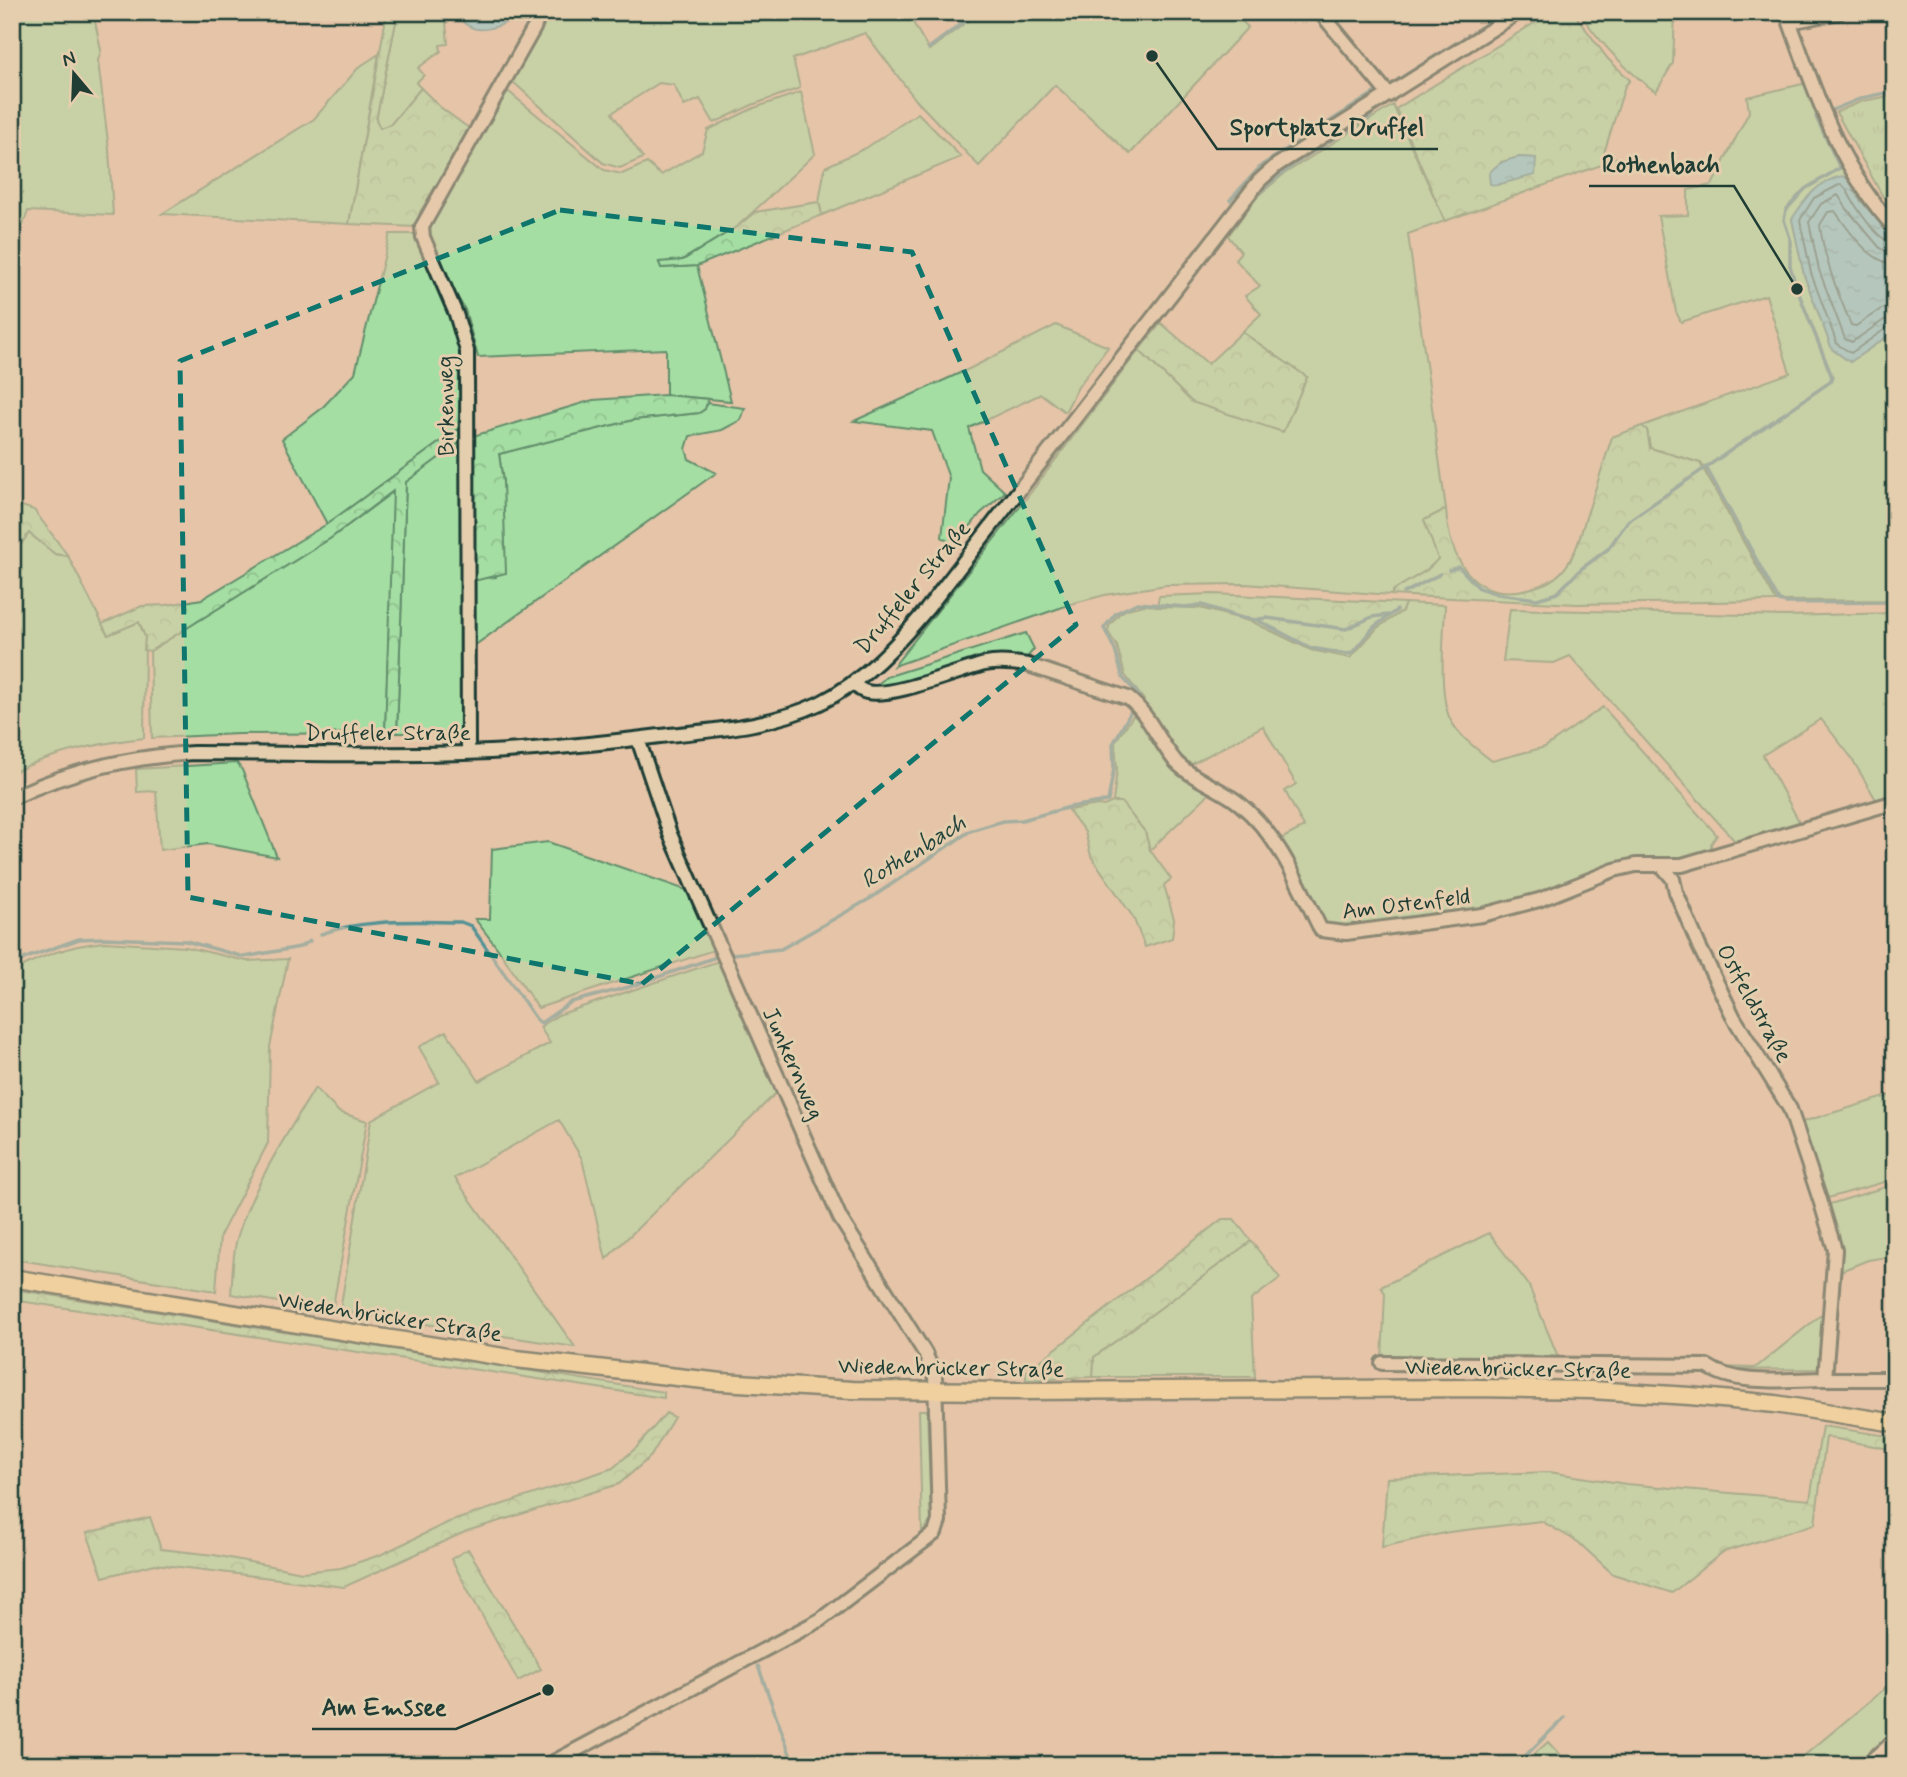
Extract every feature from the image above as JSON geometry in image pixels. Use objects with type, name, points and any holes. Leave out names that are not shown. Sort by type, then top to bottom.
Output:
[{"type":"main road","name":"Wiedenbrücker Straße","points":[[12,1278],[569,1366],[771,1386],[936,1390],[1591,1390],[1754,1402],[1817,1409],[1895,1423]]},
{"type":"street","name":"Birkenweg","points":[[468,753],[467,351],[456,314],[423,237],[422,227],[534,28],[540,12]]},
{"type":"street","points":[[1320,12],[1389,94]]},
{"type":"street","name":"Druffeler Straße","points":[[12,798],[82,770],[160,755],[468,753],[638,739],[745,725],[774,719],[818,704],[853,683],[887,654],[927,609],[1259,181],[1277,165],[1519,12]]},
{"type":"street","points":[[1839,12],[1788,17],[1841,151],[1871,201],[1895,229]]},
{"type":"street","name":"Am Ostenfeld","points":[[853,683],[866,692],[877,693],[932,681],[985,664],[1013,663],[1128,698],[1140,707],[1178,764],[1236,801],[1260,821],[1277,843],[1321,930],[1332,933],[1482,915],[1539,900],[1614,870],[1636,865],[1682,865]]},
{"type":"street","name":"Junkernweg","points":[[548,1765],[820,1620],[935,1533],[939,1521],[935,1376],[925,1353],[840,1218],[670,835],[638,739]]},
{"type":"street","points":[[1663,867],[1673,879],[1682,865],[1895,802]]},
{"type":"street","name":"Ostfeldstraße","points":[[1673,879],[1699,946],[1734,1018],[1790,1110],[1821,1203],[1835,1250],[1825,1379]]},
{"type":"street","points":[[1382,1363],[1707,1366],[1721,1375],[1737,1378],[1895,1379]]},
{"type":"street","points":[[1866,1765],[1895,1740]]},
{"type":"highlighted area","points":[[560,210],[912,252],[1076,625],[642,984],[188,897],[180,361]]},
{"type":"green space","points":[[12,12],[93,12],[101,50],[98,61],[109,150],[113,215],[28,211],[12,257]]},
{"type":"green space","points":[[387,12],[398,12],[376,120],[380,128],[391,124],[421,88],[440,107],[470,129],[420,212],[416,227],[349,224]]},
{"type":"green space","points":[[398,12],[445,12],[448,44],[440,45],[441,51],[418,68],[424,75],[416,83],[421,88],[391,124],[380,128],[376,120]]},
{"type":"green space","points":[[545,12],[907,12],[929,50],[980,12],[1232,12],[1248,27],[1130,154],[1055,85],[979,166],[916,100],[865,33],[793,59],[800,88],[752,105],[714,123],[700,99],[684,106],[674,85],[659,83],[612,113],[643,158],[620,168],[603,163],[511,80]]},
{"type":"green space","points":[[1552,12],[1573,12],[1608,59],[1630,80],[1625,86],[1604,153],[1618,159],[1445,221],[1396,109]],"holes":[[[1520,157],[1535,158],[1514,180],[1496,185],[1501,162]]]},
{"type":"green space","points":[[1579,12],[1675,12],[1673,63],[1656,92],[1614,55]]},
{"type":"green space","points":[[379,54],[349,224],[162,214],[314,119],[359,67]]},
{"type":"green space","points":[[1807,83],[1842,162],[1865,197],[1895,232],[1895,240],[1859,199],[1851,182],[1792,219],[1804,275],[1832,349],[1850,362],[1895,331],[1895,600],[1776,601],[1701,463],[1650,448],[1647,430],[1642,426],[1790,373],[1766,295],[1681,322],[1676,312],[1658,216],[1688,215],[1688,190],[1712,185],[1749,112],[1747,97]]},
{"type":"green space","points":[[509,92],[604,170],[622,174],[647,163],[661,175],[702,151],[708,130],[754,108],[801,92],[815,154],[738,226],[682,260],[659,263],[662,268],[697,266],[731,401],[666,395],[666,349],[478,357],[465,310],[437,261],[426,230],[503,94]]},
{"type":"green space","points":[[1895,95],[1895,196],[1883,197],[1836,112],[1863,101]]},
{"type":"green space","points":[[1393,105],[1445,221],[1408,234],[1446,509],[1425,520],[1439,559],[1427,570],[1394,590],[1391,595],[1245,584],[1166,585],[1105,595],[1074,603],[894,666],[1139,350],[1192,402],[1307,377],[1242,332],[1261,314],[1245,296],[1260,286],[1235,259],[1241,252],[1228,236],[1259,195],[1284,174]]},
{"type":"green space","points":[[918,113],[961,157],[822,215],[819,202],[825,167],[866,148]]},
{"type":"green space","points":[[819,202],[822,215],[697,266],[661,268],[659,262],[683,260],[738,226],[755,212]]},
{"type":"green space","points":[[390,234],[417,234],[452,314],[463,351],[458,429],[327,524],[282,439],[321,409],[355,373]]},
{"type":"green space","points":[[1161,323],[1208,364],[1242,332],[1307,377],[1283,432],[1192,402],[1139,350]]},
{"type":"green space","points":[[1056,325],[1108,347],[1078,387],[1065,412],[1041,394],[969,428],[980,469],[1005,492],[980,514],[955,546],[942,537],[949,478],[932,431],[854,421],[971,368]]},
{"type":"green space","points":[[666,395],[708,399],[705,409],[699,413],[633,420],[499,454],[503,482],[506,573],[478,580],[471,579],[473,436],[593,400]]},
{"type":"green space","points":[[706,403],[745,408],[741,420],[722,430],[690,436],[686,449],[689,459],[716,473],[471,648],[471,579],[496,577],[503,482],[499,454],[633,420],[699,413],[705,409]]},
{"type":"green space","points":[[1642,426],[1647,430],[1650,448],[1700,463],[1776,601],[1577,604],[1391,595],[1394,590],[1427,570],[1438,559],[1424,520],[1446,509],[1452,544],[1458,559],[1478,582],[1492,589],[1509,592],[1528,589],[1552,580],[1564,569],[1575,550],[1612,437]]},
{"type":"green space","points":[[458,429],[463,440],[406,482],[397,733],[385,733],[393,491],[331,538],[150,651],[144,650],[145,637],[139,622],[108,635],[102,624],[142,606],[202,599],[327,524]]},
{"type":"green space","points":[[463,440],[465,733],[397,733],[406,482]]},
{"type":"green space","points":[[394,491],[385,733],[238,734],[152,738],[150,651],[331,538]]},
{"type":"green space","points":[[12,503],[34,510],[68,556],[55,554],[29,533],[12,557]]},
{"type":"green space","points":[[29,533],[55,554],[68,556],[108,635],[139,622],[145,637],[144,738],[76,750],[44,759],[12,773],[12,557]]},
{"type":"green space","points":[[1213,594],[1405,603],[1402,611],[1377,628],[1350,658],[1311,650],[1253,622],[1215,611],[1157,607],[1159,596]]},
{"type":"green space","points":[[1405,603],[1445,605],[1443,664],[1446,708],[1454,725],[1474,747],[1492,761],[1545,747],[1603,707],[1717,835],[1711,844],[1712,852],[1682,860],[1629,859],[1537,895],[1466,913],[1347,928],[1325,924],[1279,840],[1304,827],[1285,791],[1296,784],[1263,726],[1188,766],[1179,759],[1143,704],[1144,700],[1125,675],[1117,646],[1108,632],[1109,626],[1127,609],[1144,605],[1200,608],[1253,622],[1311,650],[1353,655],[1377,628],[1402,611]]},
{"type":"green space","points":[[1510,609],[1786,616],[1895,613],[1895,798],[1878,803],[1851,757],[1821,719],[1763,755],[1801,825],[1739,844],[1570,656],[1554,663],[1503,661]]},
{"type":"green space","points":[[1026,633],[1034,649],[1024,661],[878,689],[877,685],[886,677]]},
{"type":"green space","points":[[1137,710],[1212,791],[1150,850],[1145,832],[1121,803],[1113,802],[1117,770],[1115,742]]},
{"type":"green space","points":[[237,763],[277,857],[208,844],[160,850],[156,791],[137,792],[136,769]]},
{"type":"green space","points":[[1121,802],[1145,832],[1150,850],[1171,879],[1164,885],[1174,919],[1172,938],[1145,947],[1133,917],[1091,856],[1085,832],[1068,810],[1104,806]]},
{"type":"green space","points":[[548,842],[689,891],[714,950],[538,1008],[475,919],[490,919],[492,849]]},
{"type":"green space","points":[[104,942],[186,947],[246,961],[288,959],[270,1047],[268,1143],[220,1236],[216,1291],[12,1259],[12,972],[57,952]]},
{"type":"green space","points":[[719,961],[776,1093],[606,1259],[582,1159],[559,1120],[455,1178],[575,1347],[340,1311],[371,1120],[439,1082],[419,1047],[446,1031],[479,1081],[550,1043],[540,1027],[558,1015]]},
{"type":"green space","points":[[315,1088],[339,1112],[367,1121],[332,1311],[231,1294],[235,1249],[245,1216],[272,1160]]},
{"type":"green space","points":[[1895,1094],[1895,1179],[1828,1198],[1823,1197],[1799,1123]]},
{"type":"green space","points":[[1895,1184],[1895,1260],[1893,1256],[1868,1260],[1838,1272],[1826,1209],[1830,1204]]},
{"type":"green space","points":[[1222,1219],[1234,1219],[1251,1241],[1094,1357],[1093,1377],[1026,1380],[1026,1372]]},
{"type":"green space","points":[[1489,1233],[1528,1284],[1559,1359],[1382,1360],[1385,1293],[1381,1287]]},
{"type":"green space","points":[[1251,1241],[1280,1278],[1251,1300],[1255,1377],[1093,1377],[1094,1357]]},
{"type":"green space","points":[[12,1289],[664,1392],[664,1398],[12,1300]]},
{"type":"green space","points":[[1826,1311],[1821,1366],[1817,1369],[1724,1370],[1723,1367],[1754,1368]]},
{"type":"green space","points":[[919,1410],[927,1410],[931,1520],[922,1534]]},
{"type":"green space","points":[[666,1413],[674,1417],[651,1456],[619,1484],[467,1531],[344,1587],[155,1564],[103,1577],[87,1533],[150,1517],[161,1549],[214,1555],[302,1572],[341,1568],[380,1555],[449,1522],[613,1468],[637,1447]]},
{"type":"green space","points":[[1822,1426],[1895,1437],[1895,1450],[1826,1437],[1815,1524],[1723,1552],[1672,1593],[1613,1574],[1578,1542],[1541,1521],[1449,1532],[1382,1547],[1387,1478],[1549,1472],[1626,1484],[1810,1500]]},
{"type":"green space","points":[[468,1549],[541,1669],[518,1681],[451,1559]]},
{"type":"green space","points":[[1895,1680],[1895,1731],[1857,1765],[1793,1765]]},
{"type":"green space","points":[[1548,1742],[1569,1765],[1522,1765]]},
{"type":"water","points":[[456,12],[522,12],[496,27],[478,29],[462,21]]},
{"type":"water","points":[[1520,157],[1536,158],[1535,175],[1496,185],[1490,184],[1489,174],[1495,167]]},
{"type":"water","points":[[1843,176],[1851,182],[1859,199],[1895,240],[1895,331],[1850,362],[1832,349],[1804,275],[1792,219],[1819,186]]},
{"type":"waterway","points":[[929,48],[977,12]]},
{"type":"waterway","points":[[1396,81],[1505,12]]},
{"type":"waterway","name":"Rothenbach","points":[[1832,110],[1862,98],[1895,91]]},
{"type":"waterway","points":[[1230,200],[1262,165],[1374,93]]},
{"type":"waterway","points":[[1249,204],[1291,167],[1371,116]]},
{"type":"waterway","name":"Rothenbach","points":[[1449,570],[1459,567],[1479,588],[1498,594],[1537,599],[1557,593],[1581,569],[1608,549],[1628,521],[1830,382],[1832,377],[1790,266],[1790,238],[1784,220],[1786,210],[1805,189],[1840,168],[1816,117]]},
{"type":"waterway","points":[[1214,250],[1236,221]]},
{"type":"waterway","points":[[1706,467],[1779,601],[1895,602]]},
{"type":"waterway","name":"Rothenbach","points":[[1404,593],[1440,574]]},
{"type":"waterway","name":"Rothenbach","points":[[1140,699],[1123,678],[1115,650],[1104,628],[1116,613],[1137,603],[1185,607],[1202,605],[1257,620],[1311,648],[1347,654],[1352,653],[1374,627],[1397,610]]},
{"type":"waterway","name":"Rothenbach","points":[[1259,619],[1346,629],[1372,617],[1388,615]]},
{"type":"waterway","name":"Rothenbach","points":[[732,954],[781,949],[871,898],[970,831],[1003,821],[1022,820],[1070,807],[1108,801],[1114,768],[1113,744],[1133,708]]},
{"type":"waterway","name":"Rothenbach","points":[[321,934],[355,925],[391,922],[461,922],[471,926],[541,1023],[571,1002],[629,987],[716,957]]},
{"type":"waterway","name":"Rothenbach","points":[[12,966],[26,958],[79,939],[186,941],[244,957],[300,947],[310,941]]},
{"type":"waterway","points":[[758,1666],[794,1765]]},
{"type":"waterway","points":[[1516,1765],[1564,1718]]},
{"type":"place","name":"Sportplatz Druffel","points":[[1152,56]]},
{"type":"place","name":"Rothenbach","points":[[1797,289]]},
{"type":"place","name":"Am Emssee","points":[[548,1690]]}]
